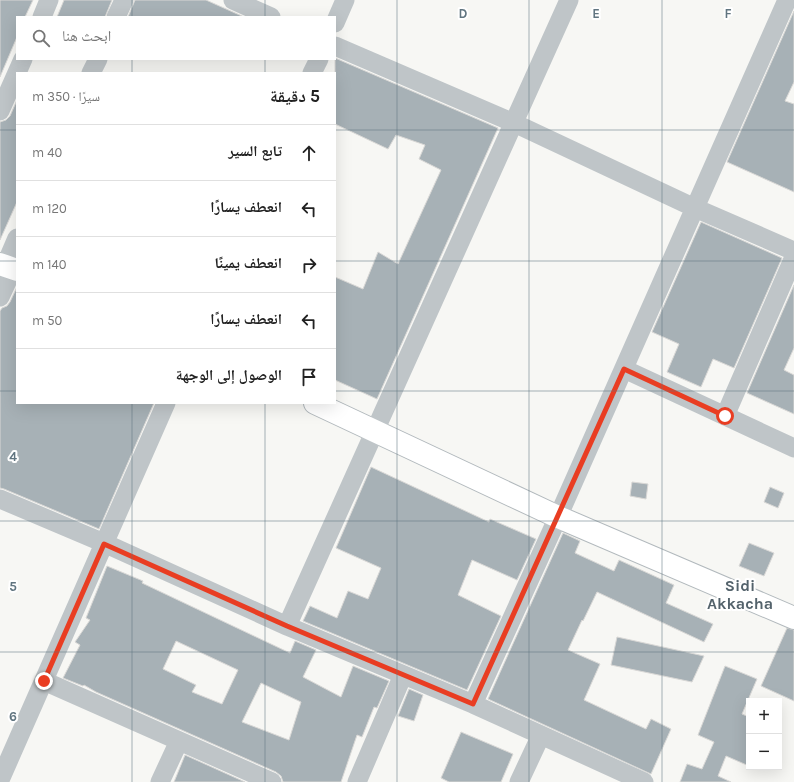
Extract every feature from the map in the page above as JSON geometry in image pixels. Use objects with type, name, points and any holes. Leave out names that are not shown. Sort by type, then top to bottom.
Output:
[{"type":"main road","points":[[317,404],[558,517],[794,618]]},
{"type":"street","points":[[42,16],[49,0]]},
{"type":"street","points":[[116,16],[124,0]]},
{"type":"street","points":[[233,0],[269,16]]},
{"type":"street","points":[[336,21],[345,0]]},
{"type":"street","points":[[287,626],[569,0]]},
{"type":"street","points":[[473,704],[558,517],[787,0]]},
{"type":"street","points":[[336,46],[514,123],[695,208],[794,251]]},
{"type":"street","points":[[17,72],[23,60]]},
{"type":"street","points":[[92,72],[98,60]]},
{"type":"street","points":[[312,72],[318,60]]},
{"type":"street","points":[[0,111],[16,75]]},
{"type":"street","points":[[0,297],[16,242]]},
{"type":"street","points":[[725,416],[794,257]]},
{"type":"street","points":[[624,369],[794,448]]},
{"type":"street","points":[[0,780],[8,741],[44,681],[166,404]]},
{"type":"street","points":[[0,499],[287,626],[473,704],[644,782]]},
{"type":"street","points":[[357,782],[403,675]]},
{"type":"street","points":[[44,681],[272,782]]},
{"type":"street","points":[[519,782],[541,735]]},
{"type":"street","points":[[160,782],[179,741]]},
{"type":"building","points":[[0,0],[33,0],[25,16],[16,16],[16,39],[0,77]]},
{"type":"building","points":[[64,0],[112,0],[105,16],[57,16]]},
{"type":"building","points":[[135,0],[206,0],[242,16],[128,16]]},
{"type":"building","points":[[794,11],[794,82],[785,101],[794,104],[794,192],[727,162]]},
{"type":"building","points":[[336,58],[498,128],[377,399],[336,380],[336,277],[363,289],[378,252],[398,264],[441,170],[419,159],[425,145],[396,135],[388,149],[336,124]]},
{"type":"building","points":[[16,102],[16,204],[0,240],[0,122],[6,120],[10,116]]},
{"type":"building","points":[[701,222],[782,258],[734,368],[713,359],[701,387],[667,372],[679,344],[652,332]]},
{"type":"building","points":[[794,285],[794,348],[784,370],[794,375],[794,414],[747,393]]},
{"type":"building","points":[[16,289],[16,404],[154,404],[99,529],[0,488],[0,311],[10,302]]},
{"type":"building","points":[[371,467],[489,522],[490,519],[536,539],[517,580],[472,560],[458,595],[501,616],[467,690],[303,621],[310,606],[337,618],[348,591],[368,599],[381,568],[336,548]]},
{"type":"building","points":[[632,482],[648,484],[646,499],[630,496]]},
{"type":"building","points":[[770,487],[784,493],[778,508],[764,502]]},
{"type":"building","points":[[563,533],[580,541],[575,553],[614,571],[619,560],[674,585],[666,603],[713,624],[704,642],[597,592],[568,650],[600,664],[584,700],[646,729],[651,719],[671,729],[651,774],[488,699]]},
{"type":"building","points":[[749,543],[774,553],[764,576],[739,566]]},
{"type":"building","points":[[107,566],[143,581],[142,583],[290,653],[295,641],[316,650],[303,677],[341,697],[353,666],[389,681],[377,708],[374,707],[362,737],[357,735],[341,782],[283,782],[281,776],[276,772],[96,692],[84,685],[83,686],[63,678],[80,645],[75,642],[90,620],[86,618]],"holes":[[[176,641],[238,670],[222,704],[192,692],[196,685],[163,669]],[[261,683],[301,702],[289,740],[242,722]]]},
{"type":"building","points":[[787,628],[794,630],[794,701],[761,686]]},
{"type":"building","points":[[617,637],[704,656],[692,682],[611,665]]},
{"type":"building","points":[[725,666],[757,679],[749,698],[746,698],[746,705],[742,714],[746,716],[746,765],[726,756],[718,776],[731,782],[680,782],[687,764],[702,769],[714,742],[698,735]]},
{"type":"building","points":[[409,689],[423,695],[414,721],[398,716]]},
{"type":"building","points":[[461,732],[513,754],[501,782],[449,782],[441,778]]},
{"type":"building","points":[[185,755],[245,782],[174,782]]},
{"type":"district","name":"Sidi Akkacha","points":[[740,594]]},
{"type":"route","points":[[44,681],[104,544],[287,626],[473,704],[624,369],[725,416]]}]
